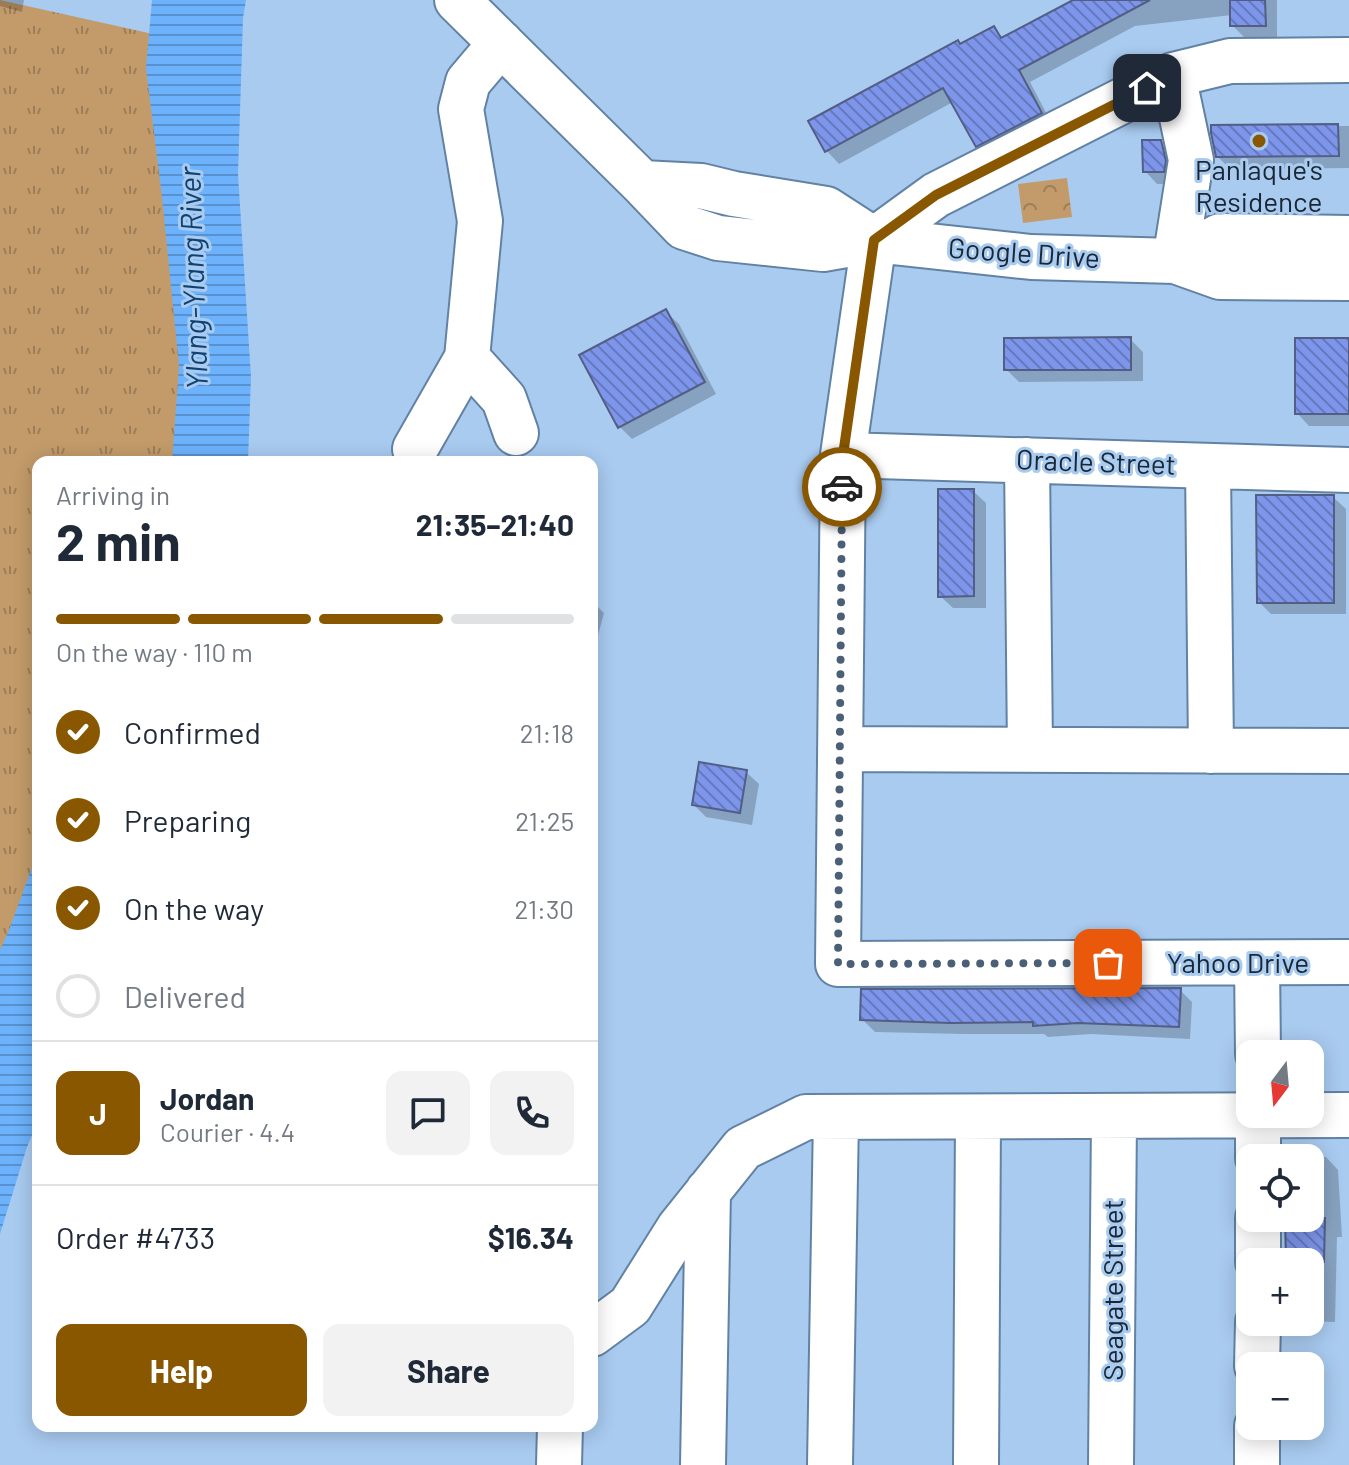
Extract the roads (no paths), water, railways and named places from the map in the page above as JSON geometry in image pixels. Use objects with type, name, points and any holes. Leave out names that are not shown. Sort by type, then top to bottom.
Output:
[{"type":"street","points":[[457,0],[684,227],[718,238],[823,249],[874,240],[936,195],[1173,75],[1230,61],[1349,60]]},
{"type":"street","points":[[415,449],[467,358],[480,221],[461,109],[468,82],[501,43]]},
{"type":"street","points":[[1173,75],[1191,160],[1175,261]]},
{"type":"street","points":[[1175,261],[1220,236],[1349,238]]},
{"type":"street","points":[[874,240],[843,455],[840,749],[1349,751]]},
{"type":"street","name":"Google Drive","points":[[874,240],[1031,257],[1175,261],[1220,277],[1349,278]]},
{"type":"street","points":[[467,358],[504,399],[516,433]]},
{"type":"street","name":"Oracle Street","points":[[843,455],[1349,470]]},
{"type":"street","points":[[1027,460],[1030,750]]},
{"type":"street","points":[[1208,466],[1211,751]]},
{"type":"street","name":"Yahoo Drive","points":[[840,749],[838,964],[1349,962]]},
{"type":"street","points":[[1257,963],[1258,1040]]},
{"type":"street","points":[[598,1330],[630,1306],[679,1228],[743,1148],[806,1117],[1114,1116],[1258,1129],[1349,1115]]},
{"type":"street","name":"Seagate Street","points":[[1111,1465],[1114,1116]]},
{"type":"street","points":[[830,1465],[836,1117]]},
{"type":"street","points":[[976,1465],[978,1117]]},
{"type":"street","points":[[703,1465],[708,1191]]},
{"type":"street","points":[[559,1465],[560,1432]]},
{"type":"street","points":[[1257,1440],[1257,1465]]},
{"type":"water","name":"Ylang-Ylang River","points":[[152,0],[246,0],[238,174],[251,377],[248,456],[172,456],[179,366],[146,68]]},
{"type":"water","points":[[32,867],[32,1135],[0,1234],[0,950]]},
{"type":"place","name":"Panlaque's Residence","points":[[1259,141]]}]
